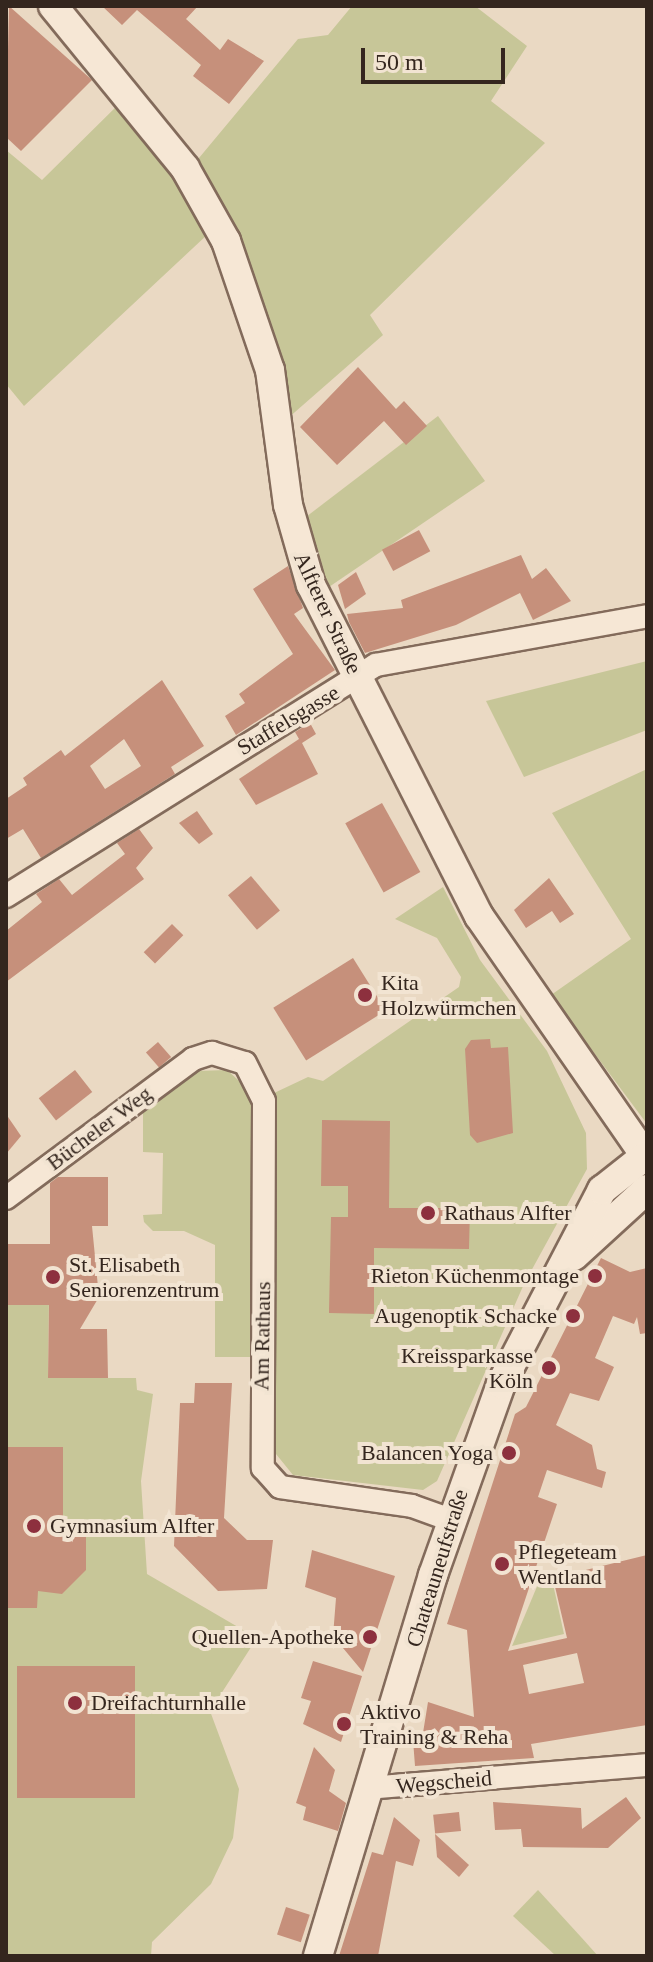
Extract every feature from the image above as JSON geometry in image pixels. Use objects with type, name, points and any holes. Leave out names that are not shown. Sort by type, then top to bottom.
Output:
[{"type":"street","name":"Alfterer Straße","points":[[53,6],[185,168],[226,241],[270,370],[295,542],[358,678],[479,916],[646,1157]]},
{"type":"street","name":"Staffelsgasse","points":[[6,896],[376,665],[458,645],[647,616]]},
{"type":"street","name":"Am Rathaus","points":[[193,1059],[212,1053],[245,1063],[264,1101],[266,1475],[280,1487],[412,1506],[451,1520]]},
{"type":"street","name":"Bücheler Weg","points":[[6,1198],[193,1059]]},
{"type":"street","name":"Chateauneufstraße","points":[[368,1788],[451,1520],[507,1370],[602,1190],[646,1157]]},
{"type":"street","name":"Chateauneufstraße","points":[[562,1268],[647,1189]]},
{"type":"street","name":"Wegscheid","points":[[318,1956],[368,1788],[647,1765]]},
{"type":"green space","points":[[352,6],[475,6],[527,46],[491,101],[545,143],[370,315],[383,335],[287,419],[262,298],[194,164],[298,39],[328,35]]},
{"type":"green space","points":[[123,100],[208,234],[24,406],[6,384],[6,150],[42,180]]},
{"type":"green space","points":[[438,416],[485,481],[326,589],[302,520]]},
{"type":"green space","points":[[647,661],[647,730],[524,777],[486,701]]},
{"type":"green space","points":[[647,769],[647,1124],[551,995],[631,939],[552,813]]},
{"type":"green space","points":[[443,887],[480,960],[547,1051],[586,1133],[587,1169],[524,1284],[437,1481],[423,1490],[293,1475],[276,1454],[275,1421],[255,1357],[215,1357],[215,1245],[184,1231],[153,1231],[144,1222],[143,1215],[162,1214],[163,1153],[143,1152],[143,1107],[195,1071],[227,1070],[248,1089],[272,1094],[308,1077],[323,1081],[459,987],[461,977],[437,938],[395,919]]},
{"type":"green space","points":[[26,1296],[49,1296],[48,1378],[136,1378],[137,1390],[153,1394],[141,1481],[147,1574],[257,1638],[210,1711],[239,1789],[233,1838],[211,1884],[152,1942],[151,1956],[6,1956],[6,1305],[26,1305]]},
{"type":"green space","points":[[551,1575],[564,1634],[512,1646],[541,1577]]},
{"type":"green space","points":[[538,1890],[598,1956],[556,1956],[513,1916]]},
{"type":"building","points":[[9,6],[92,80],[21,151],[6,137]]},
{"type":"building","points":[[102,6],[198,6],[186,19],[220,50],[228,39],[264,61],[229,104],[193,76],[201,65],[137,10],[122,25]]},
{"type":"building","points":[[358,367],[396,409],[404,401],[427,426],[406,445],[384,421],[337,465],[300,427]]},
{"type":"building","points":[[419,530],[430,551],[393,571],[382,550]]},
{"type":"building","points":[[521,555],[532,579],[546,568],[571,601],[533,620],[520,593],[456,625],[365,653],[349,622],[347,614],[403,608],[401,600]]},
{"type":"building","points":[[288,566],[303,608],[294,614],[335,670],[236,735],[225,716],[245,703],[239,694],[293,654],[253,589]]},
{"type":"building","points":[[356,572],[366,594],[345,609],[338,585]]},
{"type":"building","points":[[162,680],[204,746],[171,767],[175,774],[41,858],[23,829],[6,839],[6,799],[27,785],[23,778],[61,750],[65,756]],"holes":[[[124,739],[141,766],[105,789],[90,766]]]},
{"type":"building","points":[[310,723],[316,734],[302,743],[318,774],[256,805],[239,779],[299,739],[295,732]]},
{"type":"building","points":[[382,803],[420,872],[384,892],[345,823]]},
{"type":"building","points":[[197,811],[213,834],[199,844],[179,823]]},
{"type":"building","points":[[139,829],[153,848],[136,868],[144,879],[6,982],[6,931],[42,902],[36,894],[59,879],[72,895],[125,854],[117,843]]},
{"type":"building","points":[[251,876],[280,910],[257,930],[228,895]]},
{"type":"building","points":[[549,878],[574,914],[560,923],[552,911],[526,928],[514,910]]},
{"type":"building","points":[[172,924],[183,935],[155,964],[144,952]]},
{"type":"building","points":[[353,958],[386,1011],[306,1060],[273,1008]]},
{"type":"building","points":[[490,1039],[491,1048],[508,1047],[513,1133],[477,1143],[470,1135],[465,1049],[471,1040]]},
{"type":"building","points":[[158,1042],[171,1057],[159,1068],[146,1052]]},
{"type":"building","points":[[75,1070],[92,1092],[56,1120],[39,1098]]},
{"type":"building","points":[[6,1114],[21,1136],[6,1154]]},
{"type":"building","name":"Rathaus Alfter","points":[[322,1120],[390,1121],[389,1208],[470,1208],[469,1249],[374,1248],[374,1314],[329,1313],[331,1217],[348,1217],[348,1186],[321,1186]]},
{"type":"building","name":"St. Elisabeth Seniorenzentrum","points":[[58,1177],[108,1177],[108,1226],[92,1226],[99,1297],[80,1329],[107,1329],[108,1378],[48,1378],[49,1305],[6,1305],[6,1244],[50,1244],[50,1183]]},
{"type":"building","points":[[601,1258],[630,1272],[647,1268],[647,1333],[640,1334],[637,1317],[634,1324],[613,1316],[595,1358],[614,1367],[599,1401],[570,1393],[556,1425],[592,1445],[597,1469],[606,1472],[602,1488],[547,1470],[538,1497],[557,1504],[508,1651],[567,1638],[553,1578],[647,1555],[647,1725],[531,1744],[534,1758],[415,1766],[413,1740],[422,1739],[428,1702],[474,1717],[467,1630],[447,1624],[515,1414],[526,1407]],"holes":[[[577,1653],[584,1683],[529,1694],[523,1665]]]},
{"type":"building","points":[[195,1383],[232,1383],[224,1518],[247,1540],[273,1540],[267,1589],[218,1591],[174,1546],[180,1403],[194,1403]]},
{"type":"building","name":"Gymnasium Alfter","points":[[6,1447],[63,1447],[63,1535],[86,1535],[86,1570],[62,1594],[38,1591],[37,1608],[6,1608]]},
{"type":"building","points":[[312,1550],[395,1576],[363,1672],[333,1636],[336,1598],[305,1587]]},
{"type":"building","points":[[313,1661],[362,1676],[341,1742],[303,1724],[311,1701],[301,1698]]},
{"type":"building","name":"Dreifachturnhalle","points":[[17,1666],[135,1666],[135,1798],[17,1798]]},
{"type":"building","points":[[314,1747],[335,1770],[329,1791],[346,1803],[338,1831],[303,1820],[306,1807],[296,1803]]},
{"type":"building","points":[[626,1797],[641,1818],[608,1848],[523,1847],[521,1829],[495,1830],[493,1802],[581,1808],[582,1829]]},
{"type":"building","points":[[459,1812],[461,1831],[435,1834],[433,1815]]},
{"type":"building","points":[[394,1817],[420,1840],[413,1866],[396,1861],[378,1956],[339,1956],[372,1852],[383,1855]]},
{"type":"building","points":[[435,1834],[469,1865],[459,1877],[437,1857]]},
{"type":"building","points":[[286,1907],[310,1915],[301,1942],[277,1935]]},
{"type":"place","name":"Kita Holzwürmchen","points":[[365,995]]},
{"type":"place","name":"Rathaus Alfter","points":[[428,1213]]},
{"type":"place","name":"Rieton Küchenmontage","points":[[595,1276]]},
{"type":"place","name":"St. Elisabeth Seniorenzentrum","points":[[53,1277]]},
{"type":"place","name":"Augenoptik Schacke","points":[[573,1316]]},
{"type":"place","name":"Kreissparkasse Köln","points":[[549,1368]]},
{"type":"place","name":"Balancen Yoga","points":[[509,1453]]},
{"type":"place","name":"Gymnasium Alfter","points":[[34,1526]]},
{"type":"place","name":"Pflegeteam Wentland","points":[[502,1564]]},
{"type":"place","name":"Quellen-Apotheke","points":[[370,1637]]},
{"type":"place","name":"Dreifachturnhalle","points":[[75,1703]]},
{"type":"place","name":"Aktivo Training & Reha","points":[[344,1724]]}]
